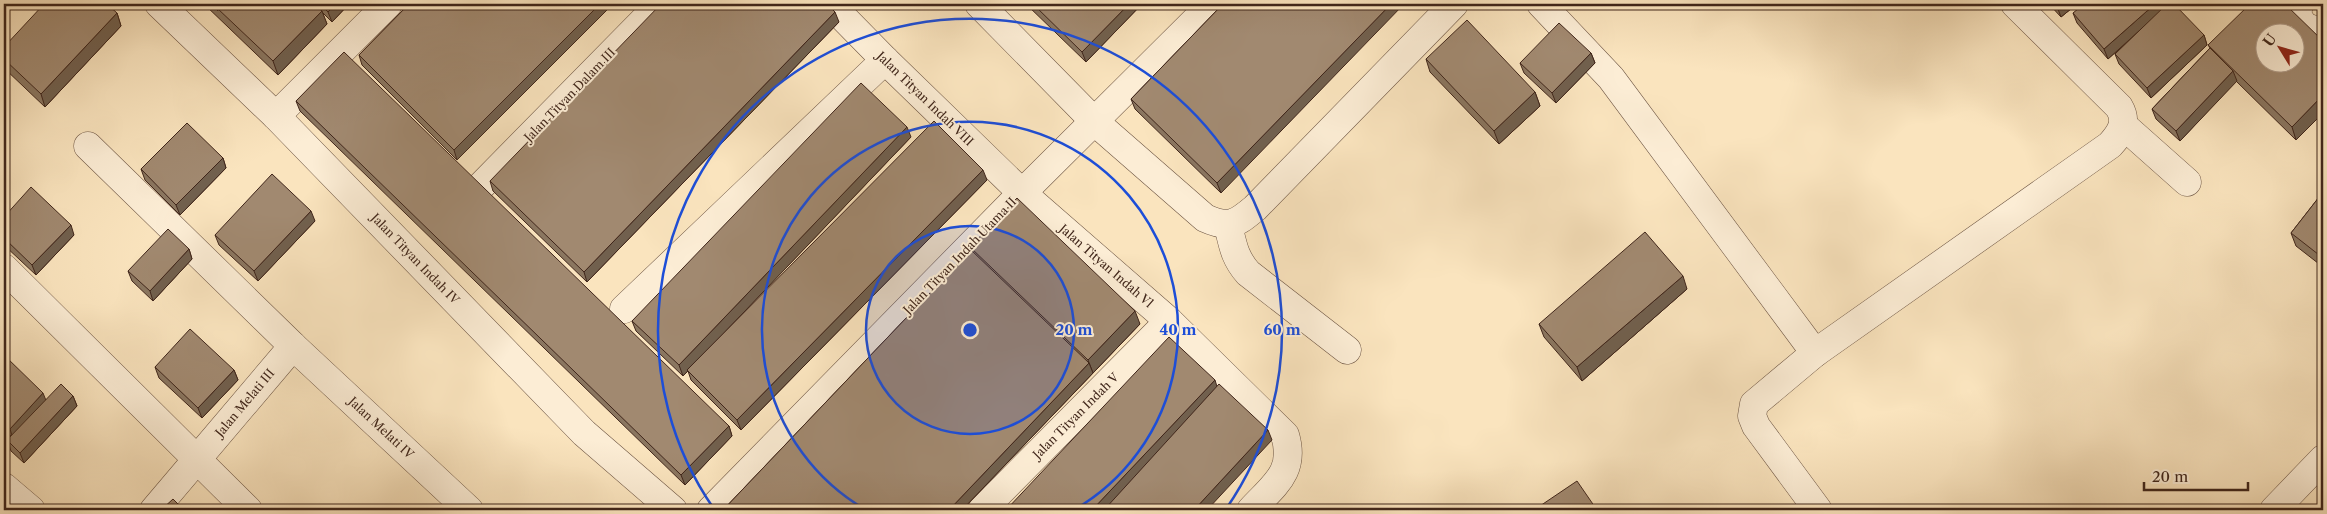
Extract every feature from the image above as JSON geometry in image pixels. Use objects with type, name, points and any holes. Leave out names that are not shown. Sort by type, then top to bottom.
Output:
[{"type":"street","name":"Jalan Tityan Indah IV","points":[[159,4],[276,116],[584,433],[673,510]]},
{"type":"street","points":[[276,116],[388,4]]},
{"type":"street","name":"Jalan Tityan Dalam III","points":[[481,186],[660,4]]},
{"type":"street","name":"Jalan Tityan Indah VIII","points":[[830,4],[1022,193]]},
{"type":"street","points":[[979,4],[1095,122],[1205,218],[1218,224],[1228,225],[1240,220],[1255,208],[1454,4]]},
{"type":"street","name":"Jalan Tityan Indah Utama II","points":[[712,510],[1022,193],[1212,4]]},
{"type":"street","points":[[1541,4],[1602,65],[1618,85],[1815,353]]},
{"type":"street","points":[[1818,510],[1756,426],[1752,416],[1754,404],[1815,353],[2110,145],[2124,126],[2124,115],[2118,107],[2015,4]]},
{"type":"street","points":[[2299,4],[2297,15],[2304,26],[2317,31],[2323,28]]},
{"type":"street","points":[[624,309],[885,60]]},
{"type":"street","points":[[2124,126],[2187,182]]},
{"type":"street","name":"Jalan Melati IV","points":[[88,146],[293,346],[469,510]]},
{"type":"street","name":"Jalan Tityan Indah Vl","points":[[1022,193],[1169,321],[1285,435],[1290,450],[1284,473],[1252,510]]},
{"type":"street","points":[[1228,225],[1236,257],[1248,273],[1348,350]]},
{"type":"street","points":[[4,268],[248,510]]},
{"type":"street","name":"Jalan Tityan Indah V","points":[[982,510],[1169,321]]},
{"type":"street","name":"Jalan Melati III","points":[[154,510],[293,346]]},
{"type":"street","points":[[2274,510],[2323,460]]},
{"type":"street","points":[[4,487],[31,510]]},
{"type":"building","points":[[44,4],[107,4],[117,13],[41,94],[4,59],[4,47]]},
{"type":"building","points":[[211,4],[221,4],[217,8],[218,11]]},
{"type":"building","points":[[221,4],[314,4],[322,11],[273,61],[217,8]]},
{"type":"building","points":[[320,4],[336,4],[328,12]]},
{"type":"building","points":[[409,4],[600,4],[454,150],[359,55]]},
{"type":"building","points":[[661,4],[827,4],[835,12],[584,272],[490,181]]},
{"type":"building","points":[[1033,4],[1129,4],[1082,52]]},
{"type":"building","points":[[1223,4],[1391,4],[1217,183],[1131,99]]},
{"type":"building","points":[[2084,4],[2157,4],[2104,49],[2073,13]]},
{"type":"building","points":[[2167,4],[2174,4],[2204,35],[2147,88],[2115,54]]},
{"type":"building","points":[[2250,4],[2285,4],[2303,22],[2254,22],[2254,72],[2304,72],[2304,22],[2323,41],[2323,95],[2292,127],[2208,45]]},
{"type":"building","points":[[1467,20],[1535,92],[1494,131],[1426,59]]},
{"type":"building","points":[[1559,23],[1591,53],[1552,93],[1520,63]]},
{"type":"building","points":[[2210,48],[2233,71],[2176,131],[2152,109]]},
{"type":"building","points":[[344,52],[729,426],[681,475],[296,101]]},
{"type":"building","points":[[861,83],[907,127],[679,365],[632,321]]},
{"type":"building","points":[[934,121],[983,170],[737,420],[687,370]]},
{"type":"building","points":[[187,123],[223,158],[176,205],[141,169]]},
{"type":"building","points":[[272,174],[311,211],[254,271],[215,235]]},
{"type":"building","points":[[31,187],[71,225],[32,265],[4,238],[4,217]]},
{"type":"building","points":[[2323,192],[2323,258],[2291,233]]},
{"type":"building","points":[[1017,198],[1135,311],[1088,360],[970,247]]},
{"type":"building","points":[[168,229],[189,249],[150,291],[128,271]]},
{"type":"building","points":[[1645,232],[1683,276],[1577,367],[1539,324]]},
{"type":"building","points":[[971,250],[1089,363],[949,510],[723,510]]},
{"type":"building","points":[[190,329],[234,370],[198,408],[155,367]]},
{"type":"building","points":[[1169,337],[1215,380],[1092,510],[1006,510]]},
{"type":"building","points":[[4,355],[43,393],[10,429],[4,423]]},
{"type":"building","points":[[61,384],[73,396],[20,453],[7,440]]},
{"type":"building","points":[[1219,384],[1268,430],[1194,510],[1104,510]]},
{"type":"building","points":[[1577,481],[1597,510],[1534,510]]},
{"type":"building","points":[[173,499],[184,510],[161,510]]},
{"type":"building","points":[[2323,500],[2323,510],[2314,510]]}]
